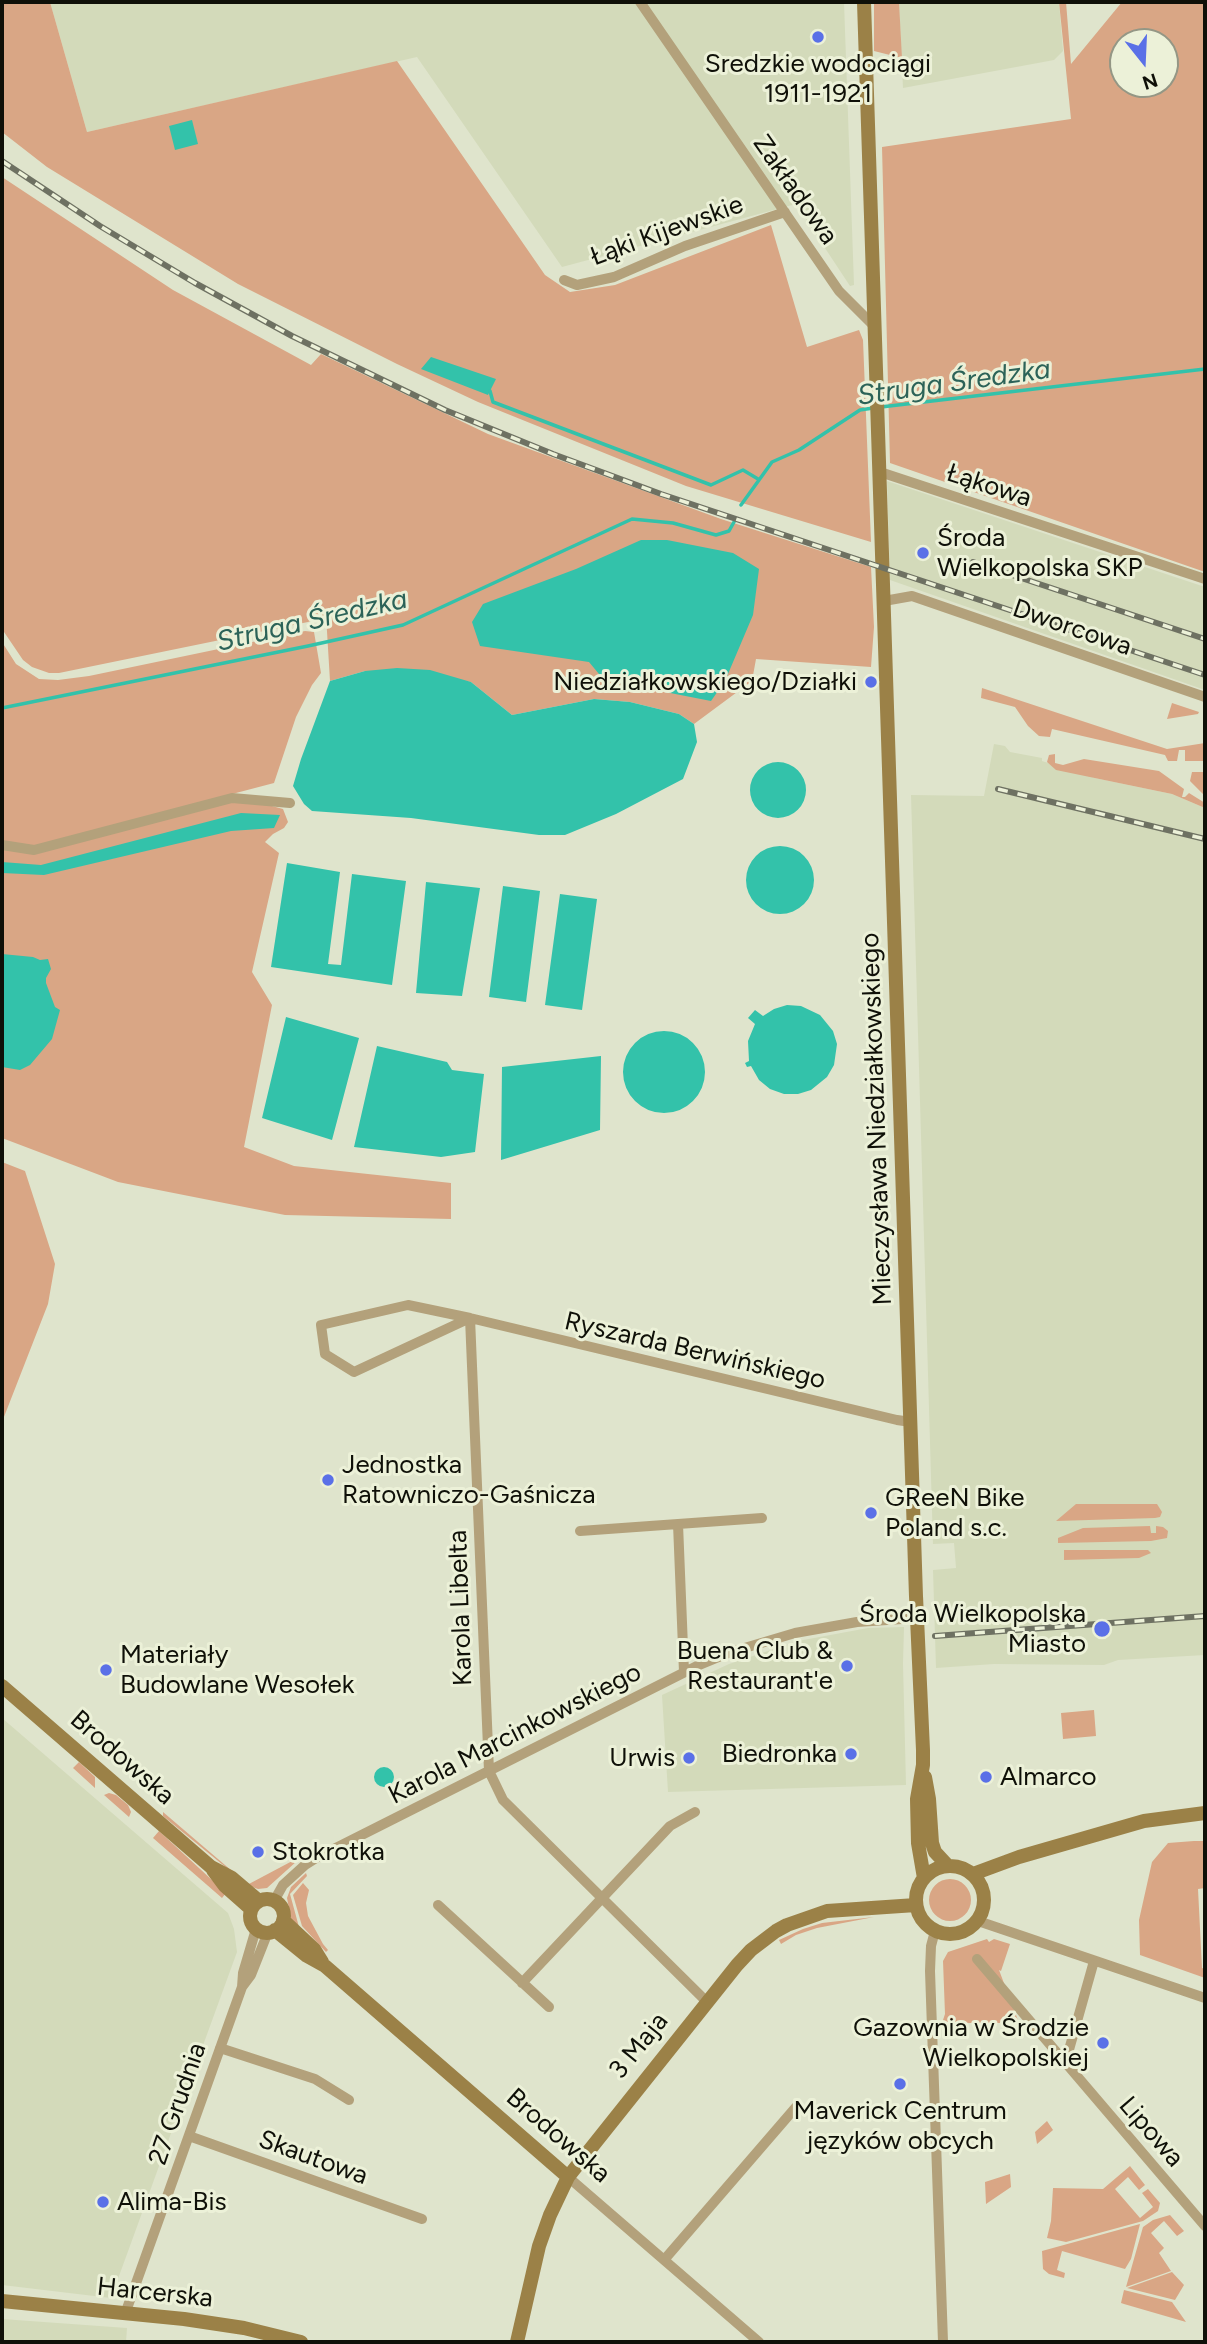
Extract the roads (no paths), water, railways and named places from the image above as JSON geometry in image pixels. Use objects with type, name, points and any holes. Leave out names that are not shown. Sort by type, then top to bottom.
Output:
[{"type":"street","name":"Zakładowa","points":[[640,2],[839,291],[876,328]]},
{"type":"street","points":[[864,2],[876,328]]},
{"type":"street","name":"Łąki Kijewskie","points":[[564,279],[577,285],[614,277],[685,246],[785,212]]},
{"type":"street","name":"Mieczysława Niedziałkowskiego","points":[[876,328],[923,1765],[932,1843],[935,1852],[948,1866]]},
{"type":"street","name":"Łąkowa","points":[[880,472],[1205,579]]},
{"type":"street","name":"Dworcowa","points":[[884,601],[912,596],[1205,697]]},
{"type":"street","points":[[2,845],[34,850],[232,798],[290,803]]},
{"type":"street","name":"Ryszarda Berwińskiego","points":[[470,1318],[354,1372],[325,1354],[321,1325],[408,1306],[470,1318],[911,1422]]},
{"type":"street","name":"Karola Libelta","points":[[470,1318],[489,1771]]},
{"type":"street","points":[[580,1531],[762,1518]]},
{"type":"street","points":[[678,1524],[684,1672]]},
{"type":"street","name":"Karola Marcinkowskiego","points":[[262,1904],[316,1858],[684,1672],[731,1652],[795,1633],[857,1622],[917,1618]]},
{"type":"street","name":"Brodowska","points":[[2,1686],[211,1867],[232,1878],[262,1904]]},
{"type":"street","name":"Mieczysława Niedziałkowskiego","points":[[923,1765],[918,1799],[918,1843],[924,1878]]},
{"type":"street","points":[[489,1771],[503,1800],[706,2002]]},
{"type":"street","points":[[522,1983],[670,1826],[695,1812]]},
{"type":"street","points":[[973,1874],[1030,1854],[1144,1821],[1205,1813]]},
{"type":"street","points":[[948,1866],[957,1866],[973,1874],[985,1897],[982,1913],[973,1927],[951,1935],[935,1931],[923,1922],[916,1905],[917,1891],[924,1878],[938,1868],[948,1866]]},
{"type":"street","points":[[262,1904],[283,1912],[271,1928],[252,1924],[250,1916],[262,1904]]},
{"type":"street","points":[[438,1905],[549,2007]]},
{"type":"street","name":"3 Maja","points":[[517,2342],[539,2246],[568,2176],[706,2002],[751,1950],[787,1925],[827,1911],[916,1905]]},
{"type":"street","points":[[978,1921],[1205,1998]]},
{"type":"street","name":"Brodowska","points":[[271,1928],[314,1949],[325,1966],[759,2342]]},
{"type":"street","name":"27 Grudnia","points":[[125,2314],[242,1987],[243,1973],[271,1928]]},
{"type":"street","points":[[935,1931],[931,1946],[930,1971],[943,2342]]},
{"type":"street","name":"Lipowa","points":[[977,1959],[1205,2226]]},
{"type":"street","points":[[1065,2064],[1094,1961]]},
{"type":"street","points":[[220,2048],[315,2079],[349,2100]]},
{"type":"street","points":[[664,2260],[796,2107]]},
{"type":"street","name":"Skautowa","points":[[189,2136],[422,2219]]},
{"type":"street","name":"Harcerska","points":[[2,2301],[184,2319],[244,2328],[301,2342]]},
{"type":"water","points":[[192,120],[198,144],[175,150],[169,126]]},
{"type":"water","points":[[431,357],[496,379],[488,395],[421,369]]},
{"type":"water","points":[[641,540],[667,540],[733,553],[759,569],[753,615],[725,681],[711,701],[604,680],[589,662],[480,646],[472,622],[483,604],[576,569]]},
{"type":"water","points":[[397,668],[430,670],[471,682],[512,715],[594,699],[630,702],[679,714],[694,724],[697,742],[683,779],[616,814],[565,835],[539,835],[411,818],[312,811],[304,804],[293,786],[330,681],[365,671]]},
{"type":"water","points":[[773,762],[783,762],[798,770],[804,779],[804,801],[798,810],[783,818],[773,818],[755,806],[750,795],[750,785],[762,767]]},
{"type":"water","points":[[241,813],[280,815],[274,828],[231,831],[44,875],[2,873],[2,862],[41,865]]},
{"type":"water","points":[[773,846],[787,846],[799,851],[809,861],[814,880],[809,899],[799,909],[787,914],[773,914],[761,909],[751,899],[746,887],[746,873],[751,861],[761,851]]},
{"type":"water","points":[[287,863],[340,872],[328,964],[341,965],[352,874],[406,881],[392,985],[271,967]]},
{"type":"water","points":[[426,882],[480,888],[462,996],[416,993]]},
{"type":"water","points":[[503,886],[540,891],[526,1002],[489,997]]},
{"type":"water","points":[[560,894],[597,899],[582,1010],[545,1005]]},
{"type":"water","points":[[2,954],[48,959],[51,969],[46,983],[55,1007],[60,1010],[52,1039],[30,1065],[20,1070],[2,1067]]},
{"type":"water","points":[[787,1005],[801,1006],[820,1015],[833,1031],[837,1044],[834,1065],[827,1077],[811,1090],[798,1094],[784,1094],[770,1089],[759,1080],[751,1066],[747,1067],[745,1063],[749,1061],[748,1041],[755,1024],[748,1018],[755,1010],[763,1016]]},
{"type":"water","points":[[286,1017],[359,1038],[332,1140],[262,1118]]},
{"type":"water","points":[[664,1031],[680,1034],[693,1043],[702,1056],[705,1072],[702,1088],[693,1101],[680,1110],[664,1113],[648,1110],[635,1101],[626,1088],[623,1072],[626,1056],[635,1043],[648,1034]]},
{"type":"water","points":[[377,1046],[447,1062],[452,1070],[484,1074],[475,1152],[441,1157],[354,1147]]},
{"type":"water","points":[[601,1056],[600,1130],[501,1160],[502,1067]]},
{"type":"water","points":[[380,1767],[388,1767],[394,1777],[388,1787],[380,1787],[374,1781],[374,1773]]},
{"type":"waterway","name":"Struga Średzka","points":[[881,407],[1205,369]]},
{"type":"waterway","points":[[490,391],[493,402],[711,485],[743,470],[758,479]]},
{"type":"waterway","name":"Struga Średzka","points":[[741,505],[772,462],[799,450],[860,410],[873,408]]},
{"type":"waterway","name":"Struga Średzka","points":[[2,708],[403,625],[632,519],[673,523],[716,535],[729,531],[734,522]]},
{"type":"railway","points":[[2,161],[100,226],[195,283],[292,336],[445,410],[661,494],[1205,675]]},
{"type":"railway","points":[[973,562],[1205,639]]},
{"type":"railway","points":[[998,789],[1205,839]]},
{"type":"railway","points":[[935,1636],[1205,1616]]},
{"type":"place","name":"Sredzkie wodociągi 1911-1921","points":[[818,37]]},
{"type":"place","name":"Środa Wielkopolska SKP","points":[[923,553]]},
{"type":"place","name":"Niedziałkowskiego/Działki","points":[[871,682]]},
{"type":"place","name":"Jednostka Ratowniczo-Gaśnicza","points":[[328,1480]]},
{"type":"place","name":"GReeN Bike Poland s.c.","points":[[871,1513]]},
{"type":"place","name":"Środa Wielkopolska Miasto","points":[[1102,1629]]},
{"type":"place","name":"Buena Club & Restaurant'e","points":[[847,1666]]},
{"type":"place","name":"Materiały Budowlane Wesołek","points":[[106,1670]]},
{"type":"place","name":"Biedronka","points":[[851,1754]]},
{"type":"place","name":"Urwis","points":[[689,1758]]},
{"type":"place","name":"Almarco","points":[[986,1777]]},
{"type":"place","name":"Stokrotka","points":[[258,1852]]},
{"type":"place","name":"Gazownia w Środzie Wielkopolskiej","points":[[1103,2043]]},
{"type":"place","name":"Maverick Centrum języków obcych","points":[[900,2084]]},
{"type":"place","name":"Alima-Bis","points":[[103,2202]]}]
